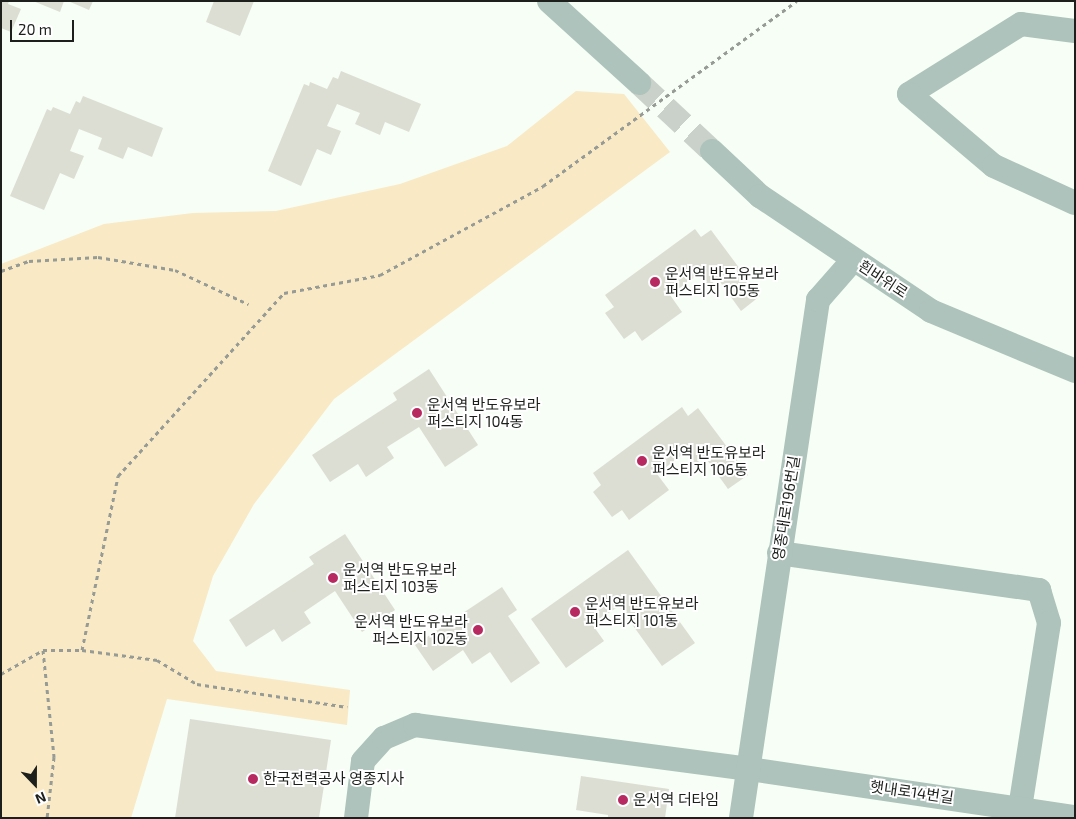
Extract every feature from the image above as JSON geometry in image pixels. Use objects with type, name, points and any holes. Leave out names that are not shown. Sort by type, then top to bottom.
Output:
[{"type":"street","points":[[549,1],[640,83]]},
{"type":"street","points":[[1075,31],[1021,24],[909,94],[994,166],[1075,203]]},
{"type":"street","name":"흰바위로","points":[[712,151],[760,196],[931,311],[1075,372]]},
{"type":"street","name":"영종대로196번길","points":[[741,818],[818,300],[853,260]]},
{"type":"street","points":[[779,553],[1039,590],[1049,623],[1020,808]]},
{"type":"street","points":[[356,818],[363,761],[384,738],[415,725],[749,769]]},
{"type":"street","name":"햇내로14번길","points":[[749,769],[1075,817]]},
{"type":"path","points":[[82,650],[118,476],[284,293],[380,275],[543,186],[797,1]]},
{"type":"path","points":[[1,270],[29,261],[98,257],[175,270],[248,304]]},
{"type":"path","points":[[43,650],[54,757],[47,818]]},
{"type":"path","points":[[1,674],[43,650],[82,650],[157,660],[197,684],[347,707]]},
{"type":"shaded area","points":[[576,91],[624,94],[670,152],[334,399],[254,504],[213,576],[193,641],[216,671],[350,690],[347,725],[167,699],[131,818],[1,818],[1,264],[104,224],[193,213],[276,211],[400,184],[507,146]]},
{"type":"building","points":[[1,1],[9,1],[8,4],[21,9],[11,32],[1,28]]},
{"type":"building","points":[[33,1],[64,1],[60,12]]},
{"type":"building","points":[[68,1],[93,1],[89,10]]},
{"type":"building","points":[[214,1],[254,1],[240,36],[206,22]]},
{"type":"building","points":[[341,71],[421,104],[409,132],[385,122],[380,135],[355,124],[360,113],[337,104],[327,126],[341,131],[331,155],[317,149],[301,186],[268,171],[304,84],[309,86],[310,82],[327,89],[333,77],[338,79]]},
{"type":"building","points":[[83,96],[163,128],[152,157],[128,147],[123,159],[98,149],[102,138],[79,129],[70,151],[84,156],[74,179],[60,173],[44,210],[10,196],[47,109],[51,111],[53,107],[70,114],[76,101],[80,103]]},
{"type":"building","name":"운서역 반도유보라 퍼스티지 105동","points":[[695,229],[701,237],[711,230],[760,296],[741,311],[718,279],[708,286],[699,274],[670,295],[682,312],[642,341],[635,331],[624,339],[605,313],[614,307],[605,295]]},
{"type":"building","name":"운서역 반도유보라 퍼스티지 104동","points":[[429,369],[478,445],[445,467],[419,427],[387,447],[394,458],[366,477],[358,464],[330,482],[312,455],[397,400],[393,393]]},
{"type":"building","name":"운서역 반도유보라 퍼스티지 106동","points":[[682,407],[688,416],[698,408],[748,475],[728,489],[705,457],[695,464],[686,452],[657,474],[669,490],[629,520],[622,510],[612,517],[593,492],[601,485],[593,473]]},
{"type":"building","name":"운서역 반도유보라 퍼스티지 103동","points":[[345,534],[395,610],[362,632],[335,591],[304,612],[311,623],[282,642],[274,629],[246,647],[229,620],[314,564],[309,557]]},
{"type":"building","name":"운서역 반도유보라 퍼스티지 101동","points":[[628,550],[695,643],[662,666],[619,606],[592,624],[604,641],[566,668],[531,619]]},
{"type":"building","name":"운서역 반도유보라 퍼스티지 102동","points":[[502,587],[517,610],[508,616],[540,663],[511,683],[490,652],[472,664],[463,650],[433,671],[415,645]]},
{"type":"building","name":"한국전력공사 영종지사","points":[[190,719],[331,740],[319,818],[175,818]]},
{"type":"building","name":"운서역 더타임","points":[[581,776],[669,789],[665,818],[608,818],[608,815],[576,810]]},
{"type":"tunnel","points":[[639,83],[712,151]]},
{"type":"place","name":"운서역 반도유보라 퍼스티지 105동","points":[[655,282]]},
{"type":"place","name":"운서역 반도유보라 퍼스티지 104동","points":[[417,413]]},
{"type":"place","name":"운서역 반도유보라 퍼스티지 106동","points":[[642,461]]},
{"type":"place","name":"운서역 반도유보라 퍼스티지 103동","points":[[333,578]]},
{"type":"place","name":"운서역 반도유보라 퍼스티지 101동","points":[[575,612]]},
{"type":"place","name":"운서역 반도유보라 퍼스티지 102동","points":[[478,630]]},
{"type":"place","name":"한국전력공사 영종지사","points":[[253,779]]},
{"type":"place","name":"운서역 더타임","points":[[623,800]]}]
